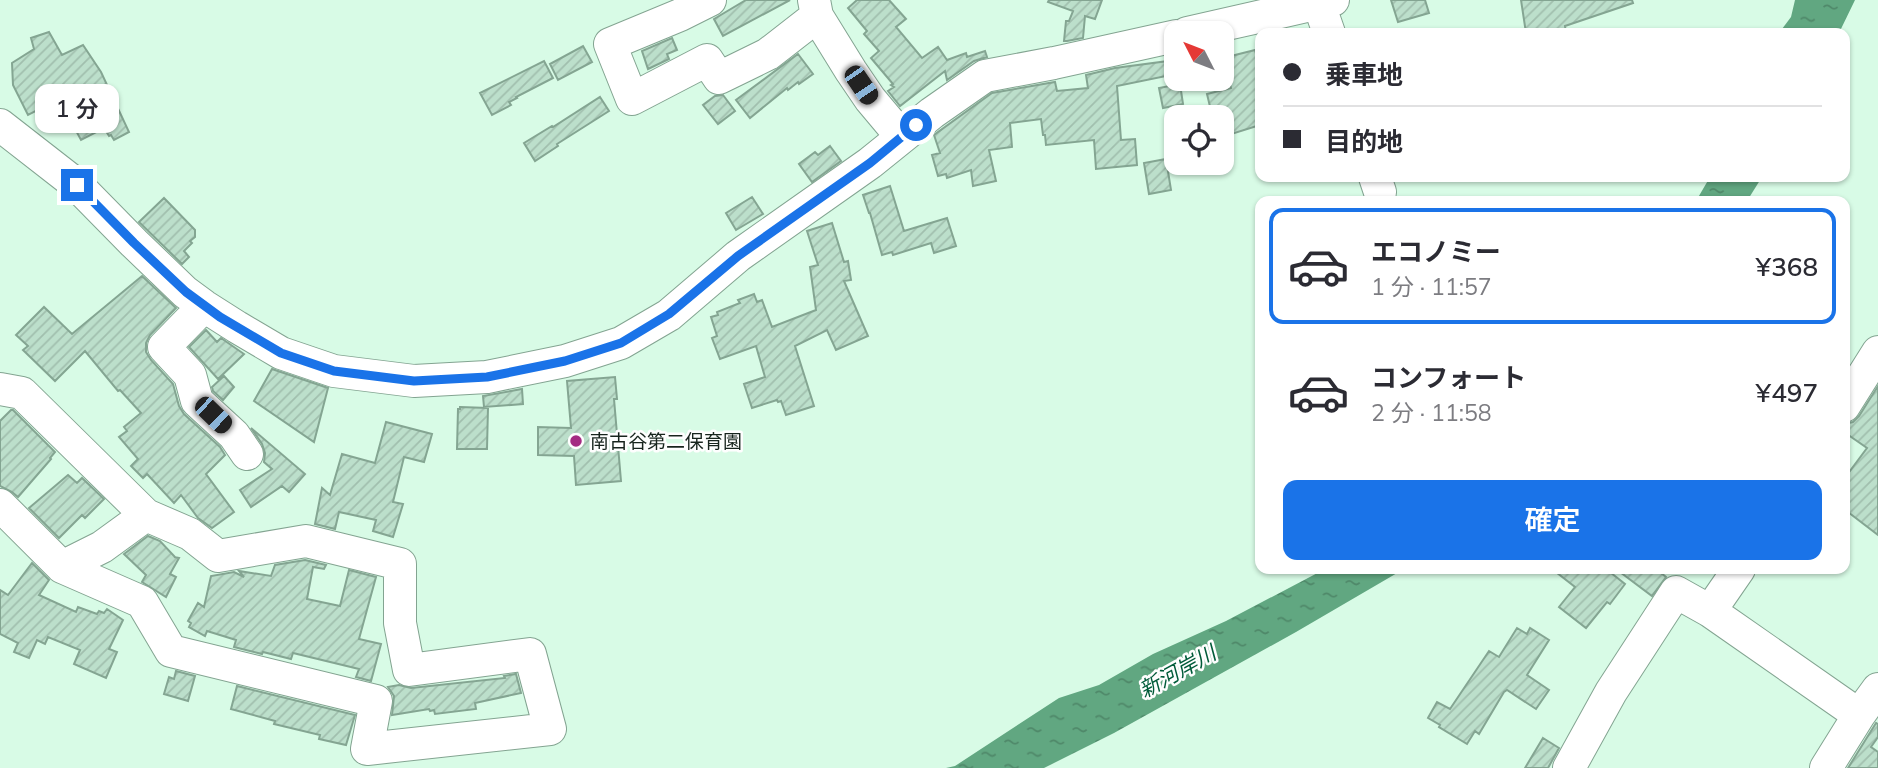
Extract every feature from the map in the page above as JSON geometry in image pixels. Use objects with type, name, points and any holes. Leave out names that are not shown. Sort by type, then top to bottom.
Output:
[{"type":"street","points":[[710,0],[610,44],[632,100],[707,60],[719,78],[768,54],[816,8],[870,99],[901,136]]},
{"type":"street","points":[[1234,23],[1326,2],[1329,28]]},
{"type":"street","points":[[0,125],[77,185],[186,292],[281,353],[334,371],[414,381],[487,377],[565,361],[621,343],[669,314],[738,256],[870,163],[901,136],[985,76],[1164,39]]},
{"type":"street","points":[[204,306],[164,347],[190,375],[197,401],[234,436],[247,454]]},
{"type":"street","points":[[1850,396],[1878,352]]},
{"type":"street","points":[[0,389],[22,393],[146,515],[190,534],[218,556],[306,541],[400,564],[400,623],[409,670],[530,654],[551,729],[366,749],[376,701],[171,651],[142,602],[62,567],[0,505]]},
{"type":"street","points":[[62,567],[102,547],[146,515]]},
{"type":"street","points":[[1710,611],[1736,574]]},
{"type":"street","points":[[1569,768],[1611,692],[1676,592],[1870,705],[1837,764]]},
{"type":"water","points":[[1795,0],[1855,0],[1841,28],[1783,28],[1791,17]]},
{"type":"water","points":[[1707,182],[1759,182],[1750,196],[1699,196]]},
{"type":"water","name":"新河岸川","points":[[1315,574],[1395,574],[1114,733],[1044,768],[946,768],[955,766],[1059,698],[1099,685],[1153,654],[1226,621]]},
{"type":"building","points":[[746,0],[790,0],[723,36],[714,19]]},
{"type":"building","points":[[857,0],[889,0],[906,19],[896,27],[922,58],[938,47],[947,60],[966,53],[967,57],[985,51],[987,57],[974,61],[947,80],[945,71],[900,106],[888,91],[894,87],[891,85],[893,84],[871,58],[879,51],[864,34],[867,31],[848,8]]},
{"type":"building","points":[[1102,0],[1095,19],[1085,16],[1083,38],[1064,41],[1066,21],[1069,21],[1073,11],[1048,2]]},
{"type":"building","points":[[1391,0],[1425,0],[1429,13],[1398,22]]},
{"type":"building","points":[[1521,0],[1632,0],[1633,3],[1565,28],[1525,28]]},
{"type":"building","points":[[49,32],[62,55],[83,45],[101,72],[129,132],[114,140],[104,128],[81,140],[59,99],[28,115],[13,85],[12,63],[34,49],[31,38]]},
{"type":"building","points":[[672,38],[677,50],[667,54],[669,59],[648,69],[642,51]]},
{"type":"building","points":[[583,46],[592,62],[558,80],[550,64]]},
{"type":"building","points":[[1255,50],[1255,127],[1234,133],[1234,105],[1210,105],[1207,94],[1234,91],[1234,55]]},
{"type":"building","points":[[798,54],[813,74],[788,90],[787,88],[750,118],[736,100]]},
{"type":"building","points":[[544,61],[553,78],[516,97],[509,102],[511,105],[492,115],[480,93]]},
{"type":"building","points":[[1164,62],[1164,76],[1117,86],[1121,140],[1135,139],[1137,165],[1096,169],[1094,140],[1046,145],[1041,119],[1010,123],[1012,147],[989,150],[996,181],[973,186],[971,170],[947,178],[946,174],[938,176],[932,155],[940,153],[934,135],[992,93],[1055,82],[1057,91],[1088,88],[1086,75]]},
{"type":"building","points":[[1164,87],[1164,91],[1181,91],[1183,104],[1164,105],[1163,108],[1159,88]]},
{"type":"building","points":[[723,95],[735,111],[718,124],[703,105],[715,96]]},
{"type":"building","points":[[600,97],[609,111],[535,161],[524,143]]},
{"type":"building","points":[[830,146],[841,161],[812,182],[799,164],[815,152],[818,155]]},
{"type":"building","points":[[1164,159],[1164,175],[1169,175],[1171,190],[1149,194],[1144,163]]},
{"type":"building","points":[[890,186],[904,231],[947,218],[956,246],[934,253],[931,243],[893,255],[892,252],[882,255],[863,195]]},
{"type":"building","points":[[752,197],[763,214],[736,230],[726,213]]},
{"type":"building","points":[[164,198],[195,230],[195,237],[190,241],[192,243],[184,251],[189,257],[182,264],[139,222]]},
{"type":"building","points":[[832,223],[844,262],[848,261],[851,280],[844,281],[868,336],[836,350],[827,330],[795,346],[814,406],[786,415],[781,401],[777,400],[752,408],[744,384],[765,377],[756,346],[720,359],[712,338],[717,336],[711,317],[740,303],[738,300],[754,294],[757,302],[762,300],[772,327],[816,310],[810,267],[818,265],[807,231]]},
{"type":"building","points":[[142,276],[176,308],[150,335],[146,352],[173,384],[184,414],[220,447],[225,455],[206,474],[234,512],[212,528],[198,518],[181,495],[174,503],[147,474],[143,478],[131,466],[138,459],[119,437],[127,431],[124,427],[141,413],[120,390],[118,391],[85,351],[55,381],[23,350],[28,346],[16,335],[44,307],[72,334]]},
{"type":"building","points":[[206,330],[217,342],[221,338],[244,354],[218,379],[189,347]]},
{"type":"building","points":[[272,369],[328,388],[314,442],[254,401]]},
{"type":"building","points":[[224,376],[234,387],[223,400],[212,387]]},
{"type":"building","points":[[615,377],[617,399],[614,399],[621,481],[576,485],[574,456],[538,455],[538,427],[571,428],[567,381]]},
{"type":"building","points":[[1878,386],[1878,535],[1850,514],[1850,471],[1867,448],[1850,436],[1850,423],[1859,416]]},
{"type":"building","points":[[522,389],[523,404],[484,407],[483,396]]},
{"type":"building","points":[[460,407],[488,408],[487,449],[457,449]]},
{"type":"building","points":[[11,410],[55,452],[18,497],[0,486],[0,421]]},
{"type":"building","points":[[386,422],[432,434],[424,462],[404,457],[393,502],[403,504],[393,537],[373,531],[376,520],[339,512],[335,529],[315,524],[322,488],[330,495],[342,454],[375,463]]},
{"type":"building","points":[[251,428],[305,474],[289,492],[282,486],[251,507],[240,490],[272,469],[264,462],[262,444]]},
{"type":"building","points":[[68,475],[77,483],[82,478],[104,499],[85,518],[82,515],[59,538],[29,508]]},
{"type":"building","points":[[148,536],[160,541],[174,557],[179,558],[170,574],[176,577],[166,597],[142,582],[146,575],[124,554]]},
{"type":"building","points":[[305,560],[326,565],[324,569],[313,567],[307,599],[340,606],[349,570],[376,577],[359,639],[381,644],[371,681],[356,677],[359,669],[293,653],[291,659],[263,652],[262,654],[234,647],[236,640],[207,631],[205,636],[189,627],[191,623],[188,621],[198,603],[204,607],[211,576],[234,572],[244,577],[239,571],[271,576],[275,565]]},
{"type":"building","points":[[32,563],[49,580],[39,595],[76,612],[78,607],[97,614],[99,611],[104,613],[107,609],[123,620],[109,649],[117,652],[106,678],[74,664],[80,650],[48,637],[45,644],[37,640],[29,658],[14,652],[18,643],[0,634],[0,590],[8,595]]},
{"type":"building","points":[[1558,574],[1612,574],[1625,584],[1586,628],[1559,607],[1575,587]]},
{"type":"building","points":[[1623,574],[1662,574],[1666,577],[1652,596]]},
{"type":"building","points":[[1517,628],[1527,634],[1530,628],[1549,640],[1527,675],[1549,690],[1536,709],[1507,690],[1479,734],[1475,731],[1467,744],[1428,718],[1437,702],[1450,709],[1489,651],[1499,657]]},
{"type":"building","points":[[176,671],[195,676],[188,701],[164,694],[169,677],[174,679]]},
{"type":"building","points":[[516,674],[521,693],[475,703],[476,709],[435,714],[434,710],[429,709],[392,715],[394,696],[388,687],[399,685],[411,688],[505,678],[504,676]]},
{"type":"building","points":[[237,686],[355,715],[346,745],[319,739],[320,735],[274,724],[275,721],[231,709]]},
{"type":"building","points":[[1876,723],[1878,737],[1871,747],[1878,752],[1878,768],[1848,768]]},
{"type":"building","points":[[1543,738],[1559,748],[1548,768],[1525,768]]},
{"type":"place","name":"南古谷第二保育園","points":[[576,441]]},
{"type":"route","points":[[77,185],[186,292],[220,317],[281,353],[334,371],[414,381],[487,377],[565,361],[621,343],[669,314],[738,256],[870,163],[916,125]]}]
